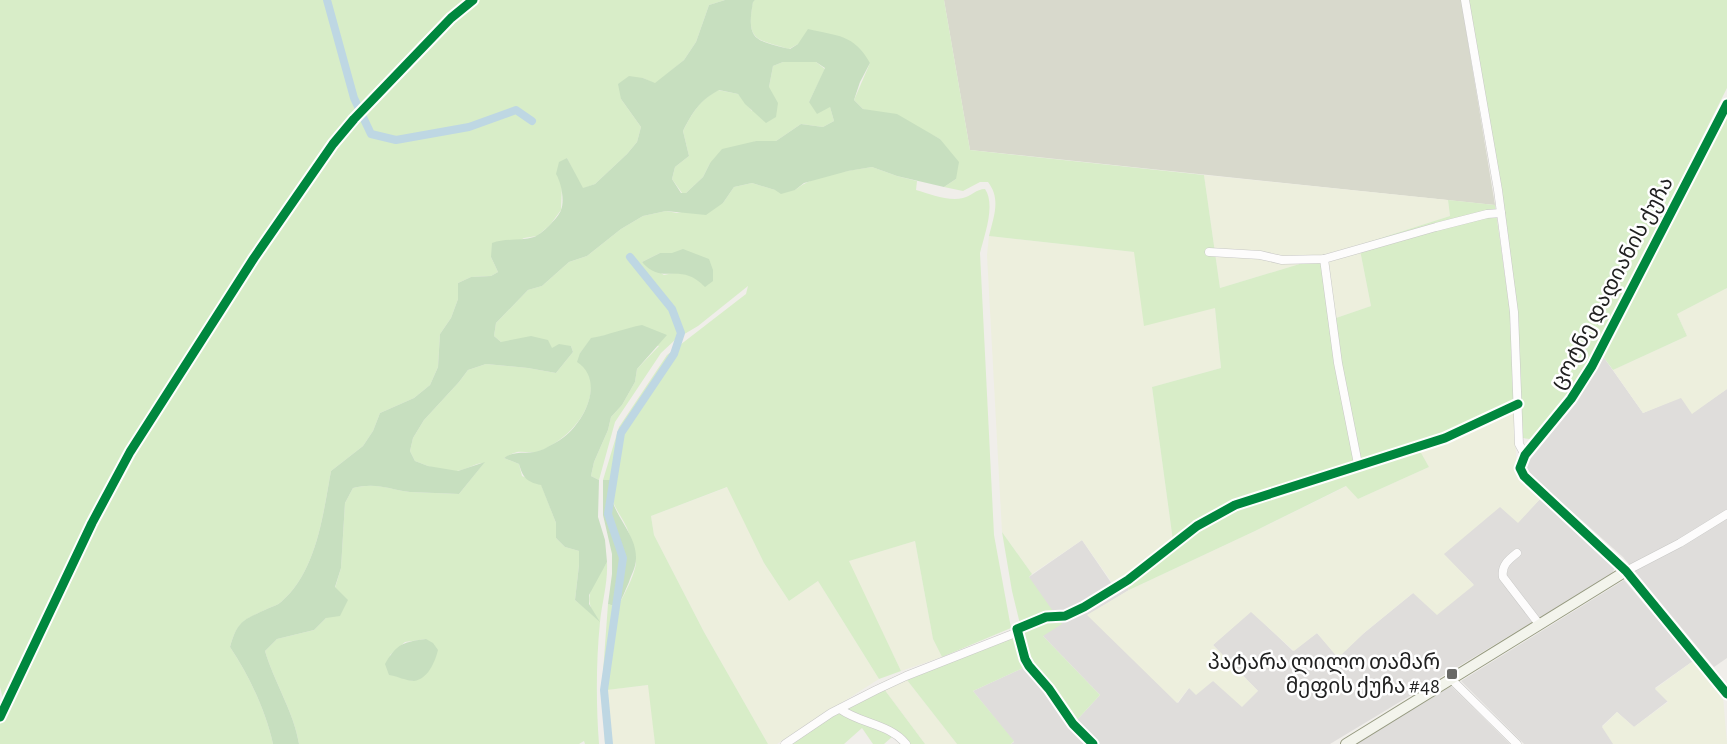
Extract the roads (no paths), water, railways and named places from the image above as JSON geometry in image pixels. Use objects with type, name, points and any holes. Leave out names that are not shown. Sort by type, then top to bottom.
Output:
[{"type":"street","points":[[0,717],[92,523],[130,452],[230,295],[333,144],[451,18],[473,0]]},
{"type":"street","points":[[1465,0],[1501,213],[1514,312],[1519,444],[1525,455],[1521,468],[1524,476],[1626,571],[1675,633],[1713,674],[1727,694]]},
{"type":"street","name":"ცოტნე დადიანის ქუჩა","points":[[1525,455],[1571,399],[1592,366],[1727,104]]},
{"type":"street","points":[[1209,252],[1248,254],[1282,260],[1324,259],[1487,214],[1501,213]]},
{"type":"street","points":[[1324,259],[1338,363],[1358,464]]},
{"type":"street","points":[[785,744],[840,709],[906,676],[1046,617],[1065,616],[1084,607],[1128,580],[1212,516],[1234,505],[1445,438],[1518,404]]},
{"type":"street","points":[[1346,744],[1626,571],[1680,543],[1727,514]]},
{"type":"street","points":[[1517,553],[1505,563],[1503,577],[1539,624]]},
{"type":"street","points":[[1017,631],[1029,666],[1056,698],[1066,715],[1093,744]]},
{"type":"street","points":[[1451,679],[1517,744]]},
{"type":"street","points":[[840,709],[848,715],[886,729],[900,737],[906,744]]},
{"type":"waterway","points":[[327,0],[354,98],[371,134],[396,140],[469,127],[516,110],[532,121]]},
{"type":"waterway","points":[[609,744],[604,690],[623,558],[608,514],[621,433],[674,354],[681,333],[672,309],[630,257]]},
{"type":"place","name":"პატარა ლილო თამარ მეფის ქუჩა #48","points":[[1452,674]]}]
